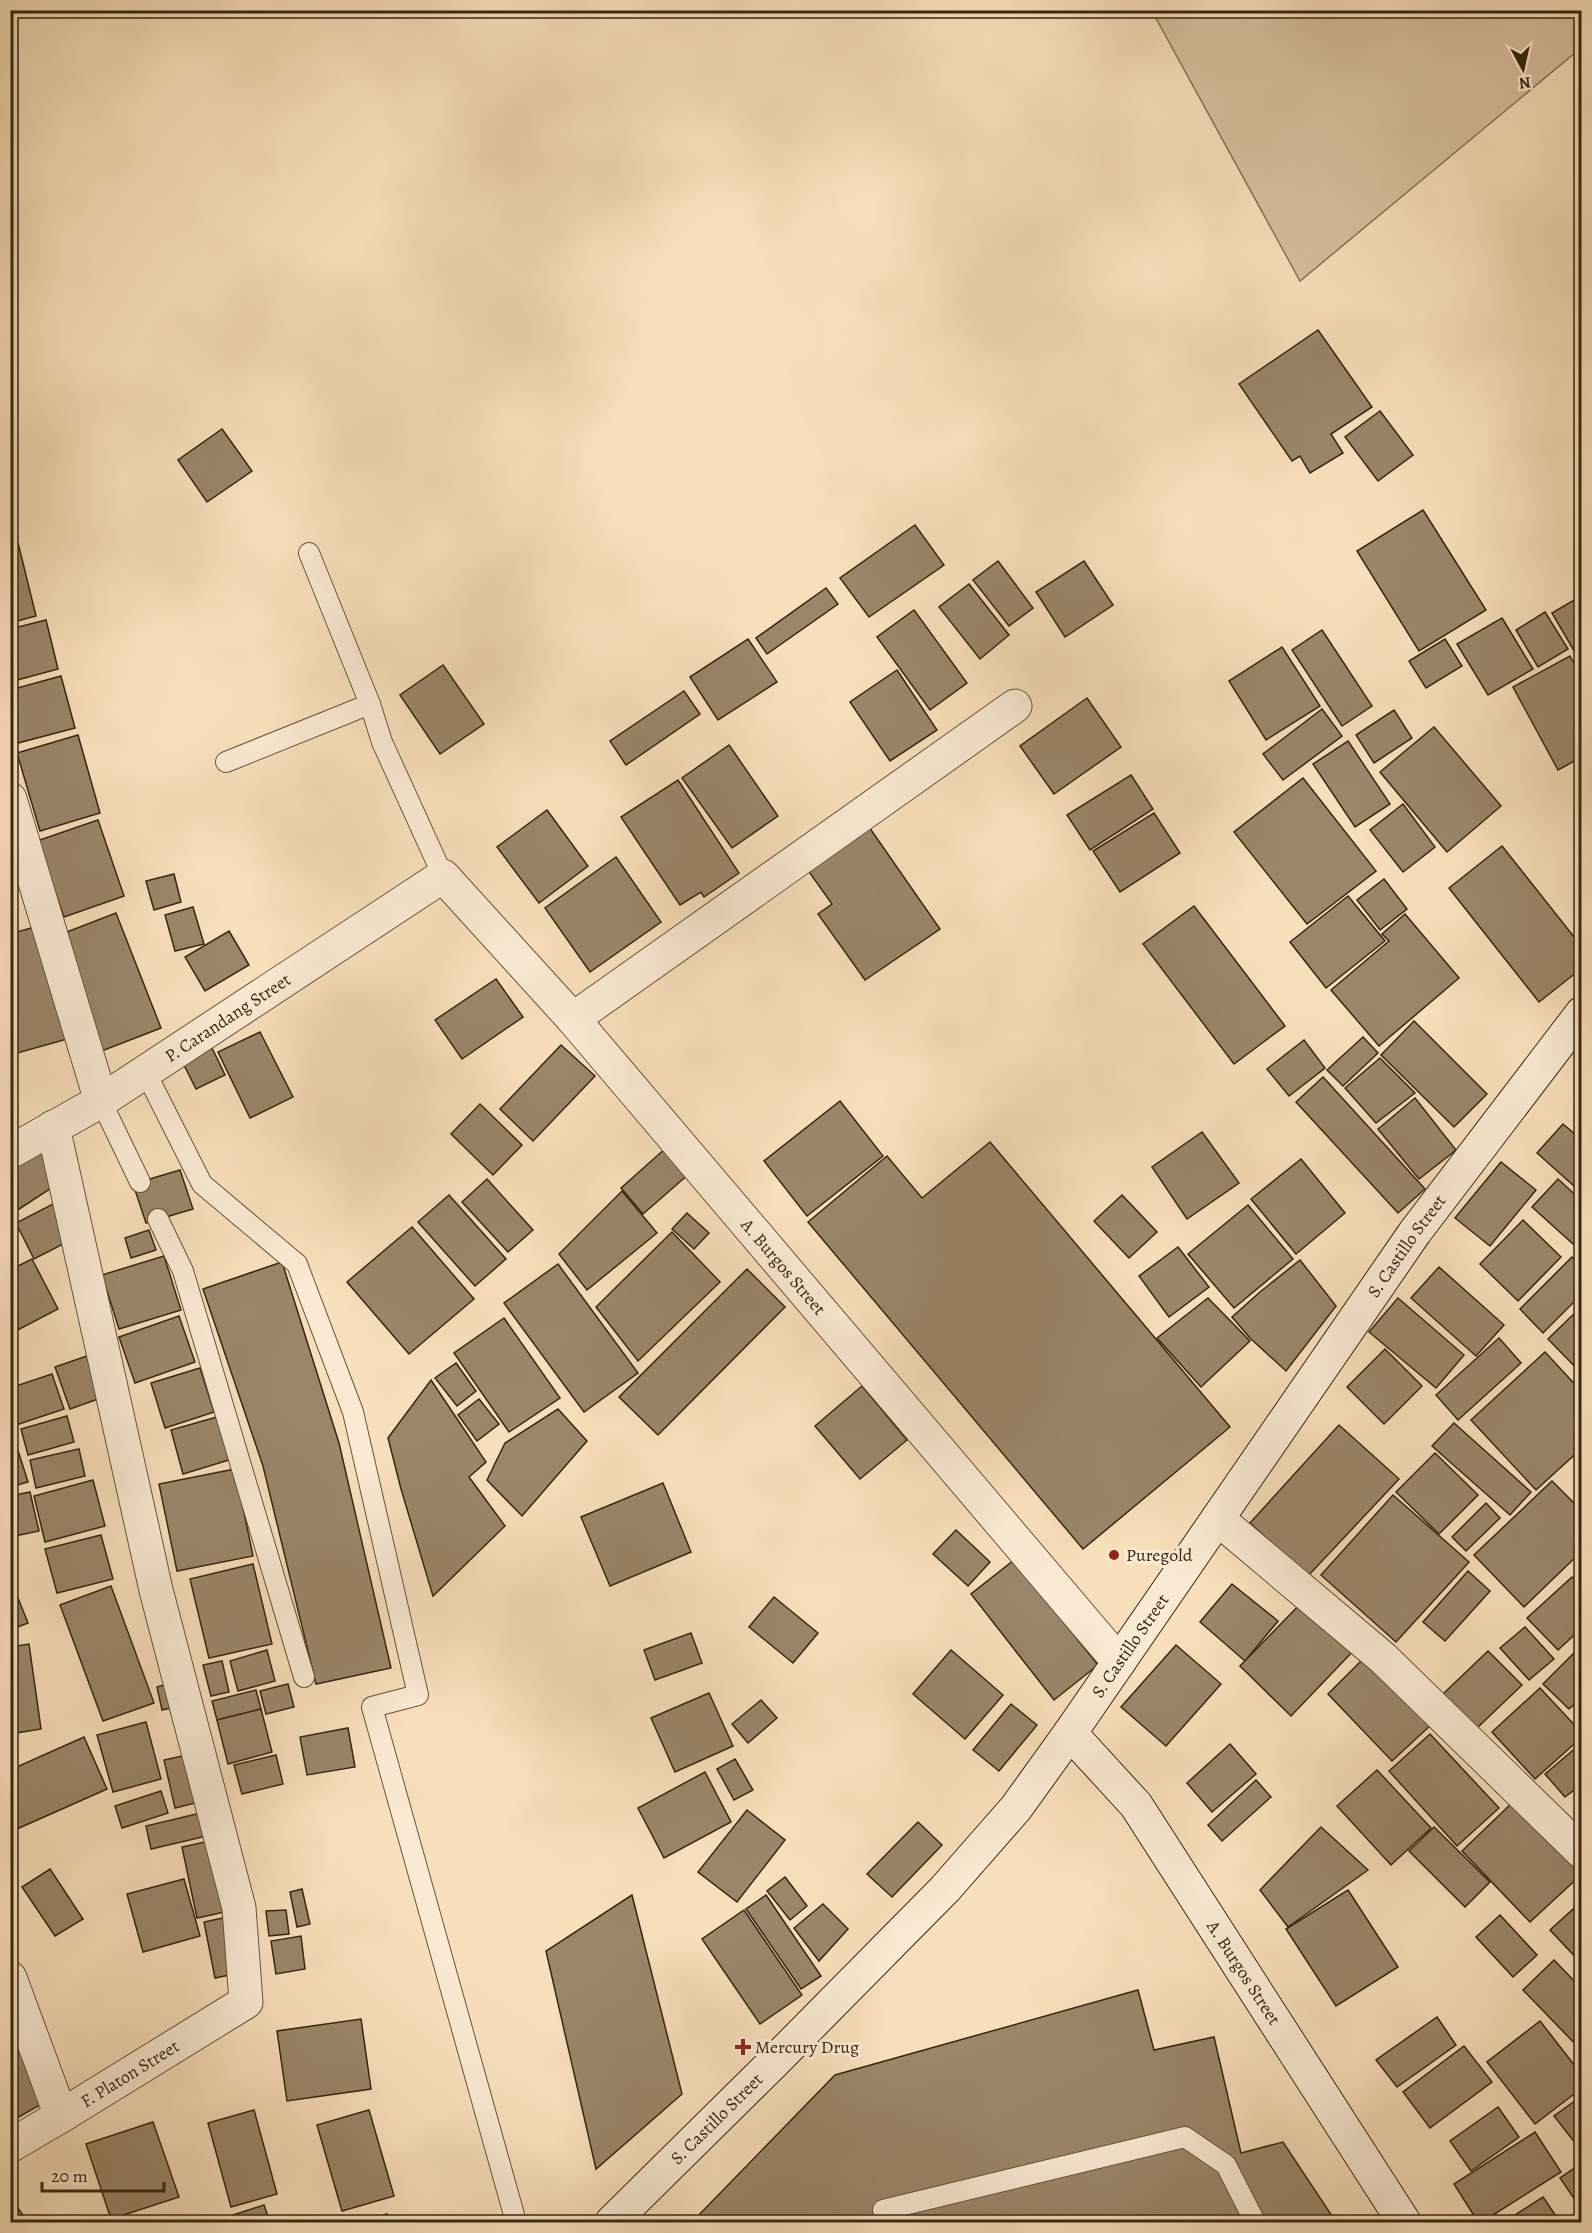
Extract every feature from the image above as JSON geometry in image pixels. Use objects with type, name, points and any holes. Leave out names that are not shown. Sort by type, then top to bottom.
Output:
[{"type":"street","points":[[573,1019],[1015,706]]},
{"type":"street","points":[[10,798],[101,1101]]},
{"type":"street","name":"A. Burgos Street","points":[[443,876],[573,1019],[1119,1662]]},
{"type":"street","name":"P. Carandang Street","points":[[10,1152],[101,1101],[443,876]]},
{"type":"street","name":"S. Castillo Street","points":[[612,2223],[945,1889],[1016,1808],[1415,1232],[1581,1013]]},
{"type":"street","name":"F. Platon Street","points":[[10,2146],[246,2002],[239,1908],[156,1590],[53,1127]]},
{"type":"street","points":[[1218,1519],[1383,1658],[1581,1852]]},
{"type":"street","name":"A. Burgos Street","points":[[1070,1733],[1136,1805],[1404,2223]]},
{"type":"street","points":[[10,1978],[61,2116]]},
{"type":"lane","points":[[309,553],[370,704],[382,742],[443,876]]},
{"type":"lane","points":[[226,762],[370,704]]},
{"type":"lane","points":[[146,1071],[202,1184],[297,1264],[353,1412],[418,1695],[372,1707],[516,2223]]},
{"type":"lane","points":[[101,1101],[141,1182]]},
{"type":"lane","points":[[158,1219],[183,1271],[304,1677]]},
{"type":"lane","points":[[883,2210],[1185,2137],[1226,2165],[1255,2223]]},
{"type":"shaded area","points":[[1152,11],[1581,11],[1581,48],[1300,281]]},
{"type":"building","points":[[1318,330],[1372,407],[1331,434],[1343,453],[1310,473],[1300,456],[1292,461],[1239,384]]},
{"type":"building","points":[[1380,411],[1413,455],[1378,481],[1345,437]]},
{"type":"building","points":[[222,429],[252,471],[207,502],[178,460]]},
{"type":"building","points":[[10,510],[36,616],[10,623]]},
{"type":"building","points":[[1423,510],[1486,610],[1419,651],[1357,551]]},
{"type":"building","points":[[915,525],[944,565],[869,617],[840,578]]},
{"type":"building","points":[[998,561],[1033,608],[1009,626],[973,580]]},
{"type":"building","points":[[1084,561],[1113,605],[1065,637],[1036,592]]},
{"type":"building","points":[[969,584],[1009,635],[980,659],[939,607]]},
{"type":"building","points":[[826,588],[838,604],[767,654],[756,638]]},
{"type":"building","points":[[1581,596],[1582,660],[1580,661],[1552,613]]},
{"type":"building","points":[[914,610],[967,683],[930,710],[877,637]]},
{"type":"building","points":[[1545,612],[1568,649],[1538,667],[1516,630]]},
{"type":"building","points":[[1502,618],[1533,669],[1488,695],[1457,644]]},
{"type":"building","points":[[46,620],[58,669],[10,682],[10,629]]},
{"type":"building","points":[[1322,630],[1372,706],[1342,726],[1292,650]]},
{"type":"building","points":[[748,639],[777,682],[718,720],[690,677]]},
{"type":"building","points":[[1445,639],[1462,666],[1426,688],[1409,661]]},
{"type":"building","points":[[1282,647],[1320,706],[1266,740],[1229,681]]},
{"type":"building","points":[[1570,656],[1582,678],[1582,757],[1558,770],[1513,687]]},
{"type":"building","points":[[443,665],[484,724],[440,754],[400,695]]},
{"type":"building","points":[[897,670],[937,730],[890,761],[850,702]]},
{"type":"building","points":[[61,676],[75,728],[18,743],[10,716],[10,690]]},
{"type":"building","points":[[684,691],[700,714],[626,765],[610,741]]},
{"type":"building","points":[[1087,698],[1121,747],[1054,794],[1020,746]]},
{"type":"building","points":[[1322,709],[1342,736],[1283,780],[1263,754]]},
{"type":"building","points":[[1394,710],[1412,738],[1374,763],[1356,735]]},
{"type":"building","points":[[1434,727],[1501,806],[1447,852],[1380,772]]},
{"type":"building","points":[[78,735],[100,813],[40,831],[17,753]]},
{"type":"building","points":[[1348,741],[1390,804],[1355,827],[1313,764]]},
{"type":"building","points":[[729,745],[778,816],[732,848],[682,778]]},
{"type":"building","points":[[1131,775],[1153,809],[1090,850],[1067,815]]},
{"type":"building","points":[[1303,778],[1376,871],[1307,924],[1234,832]]},
{"type":"building","points":[[678,780],[739,873],[704,897],[701,892],[680,905],[621,817]]},
{"type":"building","points":[[1403,804],[1435,847],[1403,872],[1370,830]]},
{"type":"building","points":[[547,810],[588,866],[539,903],[497,847]]},
{"type":"building","points":[[1154,813],[1180,853],[1120,892],[1093,851]]},
{"type":"building","points":[[98,820],[124,896],[64,917],[37,841]]},
{"type":"building","points":[[869,827],[940,929],[865,980],[818,914],[832,904],[807,869]]},
{"type":"building","points":[[1502,846],[1582,947],[1582,968],[1539,1002],[1449,888]]},
{"type":"building","points":[[616,857],[661,922],[590,972],[545,908]]},
{"type":"building","points":[[174,874],[181,902],[154,910],[146,881]]},
{"type":"building","points":[[1384,879],[1407,909],[1380,930],[1357,900]]},
{"type":"building","points":[[1348,896],[1385,941],[1326,988],[1290,942]]},
{"type":"building","points":[[1194,906],[1285,1026],[1234,1064],[1143,944]]},
{"type":"building","points":[[193,907],[204,944],[175,951],[165,915]]},
{"type":"building","points":[[116,913],[161,1028],[99,1052],[54,937]]},
{"type":"building","points":[[1405,914],[1459,978],[1379,1046],[1331,990],[1389,941],[1382,934]]},
{"type":"building","points":[[45,924],[78,1036],[10,1055],[10,934]]},
{"type":"building","points":[[229,931],[249,965],[205,991],[185,957]]},
{"type":"building","points":[[496,979],[523,1017],[462,1059],[435,1020]]},
{"type":"building","points":[[1414,1021],[1487,1094],[1454,1127],[1381,1055]]},
{"type":"building","points":[[260,1032],[293,1097],[250,1118],[218,1052]]},
{"type":"building","points":[[1363,1037],[1378,1053],[1343,1086],[1327,1070]]},
{"type":"building","points":[[1304,1040],[1325,1068],[1289,1096],[1267,1069]]},
{"type":"building","points":[[561,1045],[595,1076],[533,1141],[500,1109]]},
{"type":"building","points":[[212,1048],[225,1075],[196,1089],[182,1061]]},
{"type":"building","points":[[1380,1058],[1415,1093],[1376,1123],[1345,1088]]},
{"type":"building","points":[[1323,1077],[1425,1189],[1398,1213],[1296,1102]]},
{"type":"building","points":[[1415,1098],[1456,1150],[1419,1179],[1378,1129]]},
{"type":"building","points":[[840,1101],[883,1156],[807,1216],[764,1161]]},
{"type":"building","points":[[480,1104],[522,1145],[493,1175],[451,1134]]},
{"type":"building","points":[[1563,1124],[1582,1140],[1582,1193],[1537,1153]]},
{"type":"building","points":[[1202,1132],[1239,1183],[1187,1219],[1152,1167]]},
{"type":"building","points":[[990,1142],[1230,1427],[1083,1549],[808,1222],[887,1156],[922,1198]]},
{"type":"building","points":[[667,1147],[690,1173],[643,1214],[621,1188]]},
{"type":"building","points":[[42,1150],[62,1181],[10,1215],[10,1171]]},
{"type":"building","points":[[1301,1159],[1345,1213],[1296,1254],[1251,1199]]},
{"type":"building","points":[[1501,1162],[1536,1190],[1490,1246],[1455,1218]]},
{"type":"building","points":[[180,1170],[193,1209],[146,1223],[133,1184]]},
{"type":"building","points":[[487,1179],[533,1230],[508,1252],[462,1202]]},
{"type":"building","points":[[1558,1179],[1582,1201],[1582,1252],[1532,1207]]},
{"type":"building","points":[[622,1191],[657,1233],[587,1290],[559,1254]]},
{"type":"building","points":[[449,1195],[506,1259],[475,1286],[418,1222]]},
{"type":"building","points":[[1122,1195],[1157,1232],[1129,1258],[1094,1221]]},
{"type":"building","points":[[55,1203],[73,1239],[34,1259],[16,1223]]},
{"type":"building","points":[[1248,1205],[1293,1259],[1234,1308],[1188,1254]]},
{"type":"building","points":[[687,1213],[709,1233],[694,1249],[672,1229]]},
{"type":"building","points":[[1523,1220],[1561,1257],[1518,1301],[1480,1264]]},
{"type":"building","points":[[412,1227],[474,1299],[409,1354],[347,1282]]},
{"type":"building","points":[[149,1230],[156,1250],[131,1258],[125,1238]]},
{"type":"building","points":[[672,1232],[720,1282],[638,1361],[596,1307]]},
{"type":"building","points":[[1178,1247],[1209,1287],[1169,1317],[1139,1276]]},
{"type":"building","points":[[164,1256],[181,1310],[119,1329],[102,1275]]},
{"type":"building","points":[[1572,1257],[1582,1266],[1582,1294],[1543,1333],[1520,1309]]},
{"type":"building","points":[[32,1259],[58,1309],[10,1334],[10,1270]]},
{"type":"building","points":[[1300,1260],[1336,1306],[1286,1371],[1250,1338],[1232,1317]]},
{"type":"building","points":[[282,1262],[339,1443],[391,1668],[316,1684],[263,1466],[203,1289]]},
{"type":"building","points":[[558,1264],[638,1373],[584,1412],[504,1303]]},
{"type":"building","points":[[1439,1267],[1504,1325],[1476,1356],[1411,1298]]},
{"type":"building","points":[[747,1269],[785,1307],[658,1435],[619,1397]]},
{"type":"building","points":[[1208,1298],[1250,1341],[1201,1387],[1157,1338]]},
{"type":"building","points":[[1398,1298],[1464,1355],[1436,1388],[1369,1332]]},
{"type":"building","points":[[1582,1306],[1582,1374],[1548,1339]]},
{"type":"building","points":[[179,1316],[195,1362],[135,1383],[119,1337]]},
{"type":"building","points":[[504,1318],[560,1398],[509,1432],[454,1353]]},
{"type":"building","points":[[1499,1338],[1521,1363],[1458,1420],[1436,1395]]},
{"type":"building","points":[[1385,1349],[1422,1386],[1384,1424],[1347,1387]]},
{"type":"building","points":[[1545,1352],[1582,1392],[1582,1448],[1536,1490],[1471,1420]]},
{"type":"building","points":[[87,1356],[101,1398],[70,1409],[55,1367]]},
{"type":"building","points":[[456,1363],[476,1391],[457,1406],[435,1378]]},
{"type":"building","points":[[200,1368],[214,1412],[165,1428],[151,1383]]},
{"type":"building","points":[[52,1374],[64,1409],[16,1425],[10,1407],[10,1388]]},
{"type":"building","points":[[431,1380],[486,1462],[469,1477],[505,1526],[433,1596],[388,1438]]},
{"type":"building","points":[[862,1386],[907,1440],[860,1479],[815,1426]]},
{"type":"building","points":[[479,1399],[499,1424],[477,1441],[458,1415]]},
{"type":"building","points":[[558,1409],[587,1441],[522,1516],[487,1480],[505,1443]]},
{"type":"building","points":[[67,1416],[74,1442],[28,1455],[21,1429]]},
{"type":"building","points":[[217,1417],[229,1460],[183,1474],[171,1430]]},
{"type":"building","points":[[1454,1423],[1531,1492],[1510,1515],[1432,1446]]},
{"type":"building","points":[[1339,1425],[1399,1479],[1308,1576],[1250,1523]]},
{"type":"building","points":[[14,1438],[28,1482],[10,1487],[10,1439]]},
{"type":"building","points":[[79,1449],[85,1476],[36,1488],[30,1460]]},
{"type":"building","points":[[1435,1453],[1478,1495],[1439,1534],[1396,1492]]},
{"type":"building","points":[[235,1469],[253,1556],[177,1571],[159,1484]]},
{"type":"building","points":[[93,1480],[105,1526],[45,1542],[34,1496]]},
{"type":"building","points":[[1552,1481],[1582,1511],[1582,1551],[1524,1607],[1474,1555]]},
{"type":"building","points":[[663,1483],[691,1552],[610,1586],[581,1517]]},
{"type":"building","points":[[30,1492],[39,1531],[10,1537],[10,1496]]},
{"type":"building","points":[[1393,1495],[1469,1562],[1396,1642],[1321,1575]]},
{"type":"building","points":[[1486,1503],[1500,1518],[1466,1551],[1452,1537]]},
{"type":"building","points":[[956,1530],[990,1562],[968,1586],[933,1554]]},
{"type":"building","points":[[101,1535],[113,1579],[57,1593],[45,1549]]},
{"type":"building","points":[[1014,1560],[1098,1665],[1054,1700],[971,1594]]},
{"type":"building","points":[[253,1564],[272,1644],[209,1658],[190,1579]]},
{"type":"building","points":[[1468,1571],[1490,1591],[1445,1641],[1423,1622]]},
{"type":"building","points":[[1572,1577],[1582,1586],[1582,1628],[1558,1650],[1527,1618]]},
{"type":"building","points":[[10,1578],[28,1623],[10,1630]]},
{"type":"building","points":[[1232,1584],[1278,1621],[1245,1661],[1200,1622]]},
{"type":"building","points":[[111,1586],[154,1703],[103,1721],[60,1605]]},
{"type":"building","points":[[774,1597],[818,1633],[793,1663],[749,1627]]},
{"type":"building","points":[[1306,1598],[1357,1647],[1291,1716],[1240,1666]]},
{"type":"building","points":[[1525,1627],[1554,1659],[1529,1680],[1500,1648]]},
{"type":"building","points":[[691,1633],[702,1663],[655,1680],[644,1650]]},
{"type":"building","points":[[29,1644],[41,1729],[10,1734],[10,1647]]},
{"type":"building","points":[[1176,1645],[1221,1684],[1166,1746],[1121,1707]]},
{"type":"building","points":[[1582,1645],[1582,1697],[1569,1709],[1543,1684]]},
{"type":"building","points":[[267,1650],[275,1681],[238,1691],[230,1661]]},
{"type":"building","points":[[951,1650],[1003,1695],[965,1739],[913,1694]]},
{"type":"building","points":[[1488,1651],[1522,1685],[1477,1728],[1443,1694]]},
{"type":"building","points":[[1368,1654],[1433,1723],[1392,1761],[1328,1694]]},
{"type":"building","points":[[222,1661],[229,1692],[211,1696],[203,1665]]},
{"type":"building","points":[[175,1682],[180,1706],[162,1710],[157,1687]]},
{"type":"building","points":[[288,1684],[294,1707],[266,1714],[260,1691]]},
{"type":"building","points":[[1540,1688],[1582,1733],[1582,1737],[1535,1779],[1492,1732]]},
{"type":"building","points":[[256,1690],[261,1709],[217,1720],[212,1701]]},
{"type":"building","points":[[709,1693],[733,1746],[675,1772],[651,1718]]},
{"type":"building","points":[[761,1700],[777,1718],[748,1743],[732,1724]]},
{"type":"building","points":[[1011,1704],[1037,1725],[999,1771],[973,1750]]},
{"type":"building","points":[[261,1709],[272,1752],[228,1764],[217,1720]]},
{"type":"building","points":[[146,1722],[161,1779],[113,1792],[97,1735]]},
{"type":"building","points":[[348,1728],[355,1767],[307,1775],[300,1737]]},
{"type":"building","points":[[1430,1734],[1499,1808],[1457,1846],[1389,1771]]},
{"type":"building","points":[[84,1737],[107,1789],[10,1832],[10,1770]]},
{"type":"building","points":[[1230,1744],[1256,1774],[1212,1812],[1187,1783]]},
{"type":"building","points":[[1578,1746],[1582,1750],[1582,1784],[1565,1797],[1545,1774]]},
{"type":"building","points":[[196,1753],[207,1800],[175,1808],[164,1760]]},
{"type":"building","points":[[276,1755],[283,1784],[242,1794],[234,1765]]},
{"type":"building","points":[[735,1759],[753,1790],[734,1800],[717,1769]]},
{"type":"building","points":[[1377,1770],[1431,1828],[1391,1865],[1337,1806]]},
{"type":"building","points":[[705,1772],[731,1822],[664,1858],[638,1808]]},
{"type":"building","points":[[1256,1780],[1271,1797],[1222,1841],[1208,1825]]},
{"type":"building","points":[[161,1791],[168,1813],[122,1828],[115,1806]]},
{"type":"building","points":[[1516,1799],[1582,1867],[1582,1874],[1530,1922],[1462,1851]]},
{"type":"building","points":[[747,1810],[785,1840],[737,1902],[698,1872]]},
{"type":"building","points":[[205,1812],[211,1835],[151,1849],[146,1826]]},
{"type":"building","points":[[918,1822],[942,1845],[892,1897],[867,1874]]},
{"type":"building","points":[[1321,1827],[1368,1870],[1288,1927],[1260,1890]]},
{"type":"building","points":[[1434,1827],[1490,1882],[1465,1907],[1409,1851]]},
{"type":"building","points":[[219,1839],[234,1910],[197,1918],[182,1847]]},
{"type":"building","points":[[50,1869],[83,1919],[55,1936],[22,1887]]},
{"type":"building","points":[[785,1877],[807,1906],[790,1920],[767,1891]]},
{"type":"building","points":[[184,1879],[200,1936],[143,1952],[127,1894]]},
{"type":"building","points":[[302,1889],[310,1924],[297,1927],[290,1892]]},
{"type":"building","points":[[1348,1890],[1398,1967],[1336,2006],[1286,1929]]},
{"type":"building","points":[[632,1895],[682,2094],[596,2169],[546,1951]]},
{"type":"building","points":[[766,1895],[821,1976],[801,1989],[746,1909]]},
{"type":"building","points":[[1582,1901],[1582,1964],[1550,1930]]},
{"type":"building","points":[[823,1904],[848,1929],[819,1961],[794,1928]]},
{"type":"building","points":[[286,1910],[289,1934],[269,1936],[266,1911]]},
{"type":"building","points":[[744,1910],[802,1995],[760,2024],[702,1939]]},
{"type":"building","points":[[1500,1915],[1537,1955],[1513,1977],[1476,1937]]},
{"type":"building","points":[[232,1916],[244,1972],[215,1978],[204,1922]]},
{"type":"building","points":[[301,1936],[305,1969],[276,1974],[271,1941]]},
{"type":"building","points":[[1554,1960],[1582,1989],[1582,2051],[1523,1990]]},
{"type":"building","points":[[1138,1990],[1154,2050],[1214,2037],[1241,2153],[1283,2142],[1336,2222],[696,2222],[695,2219],[835,2075]]},
{"type":"building","points":[[1437,2017],[1456,2045],[1397,2087],[1376,2060]]},
{"type":"building","points":[[361,2019],[371,2089],[287,2101],[277,2031]]},
{"type":"building","points":[[1540,2021],[1582,2075],[1582,2088],[1535,2124],[1487,2062]]},
{"type":"building","points":[[15,2028],[54,2097],[10,2122],[10,2030]]},
{"type":"building","points":[[1464,2046],[1492,2082],[1430,2128],[1403,2092]]},
{"type":"building","points":[[1582,2096],[1582,2146],[1579,2148],[1554,2116]]},
{"type":"building","points":[[1498,2107],[1519,2137],[1471,2171],[1450,2141]]},
{"type":"building","points":[[254,2110],[277,2194],[231,2207],[208,2123]]},
{"type":"building","points":[[369,2110],[394,2196],[342,2211],[317,2125]]},
{"type":"building","points":[[153,2122],[179,2197],[111,2219],[86,2144]]},
{"type":"building","points":[[1535,2132],[1561,2172],[1482,2222],[1478,2222],[1454,2184]]},
{"type":"building","points":[[1582,2163],[1582,2210],[1560,2178]]},
{"type":"building","points":[[10,2197],[28,2222],[10,2222]]},
{"type":"building","points":[[1543,2197],[1560,2222],[1504,2222]]},
{"type":"building","points":[[264,2205],[270,2222],[236,2222],[233,2215]]},
{"type":"building","points":[[387,2214],[390,2222],[360,2222]]},
{"type":"place","name":"Puregold","points":[[1114,1555]]},
{"type":"place","name":"Mercury Drug","points":[[743,2047]]}]
